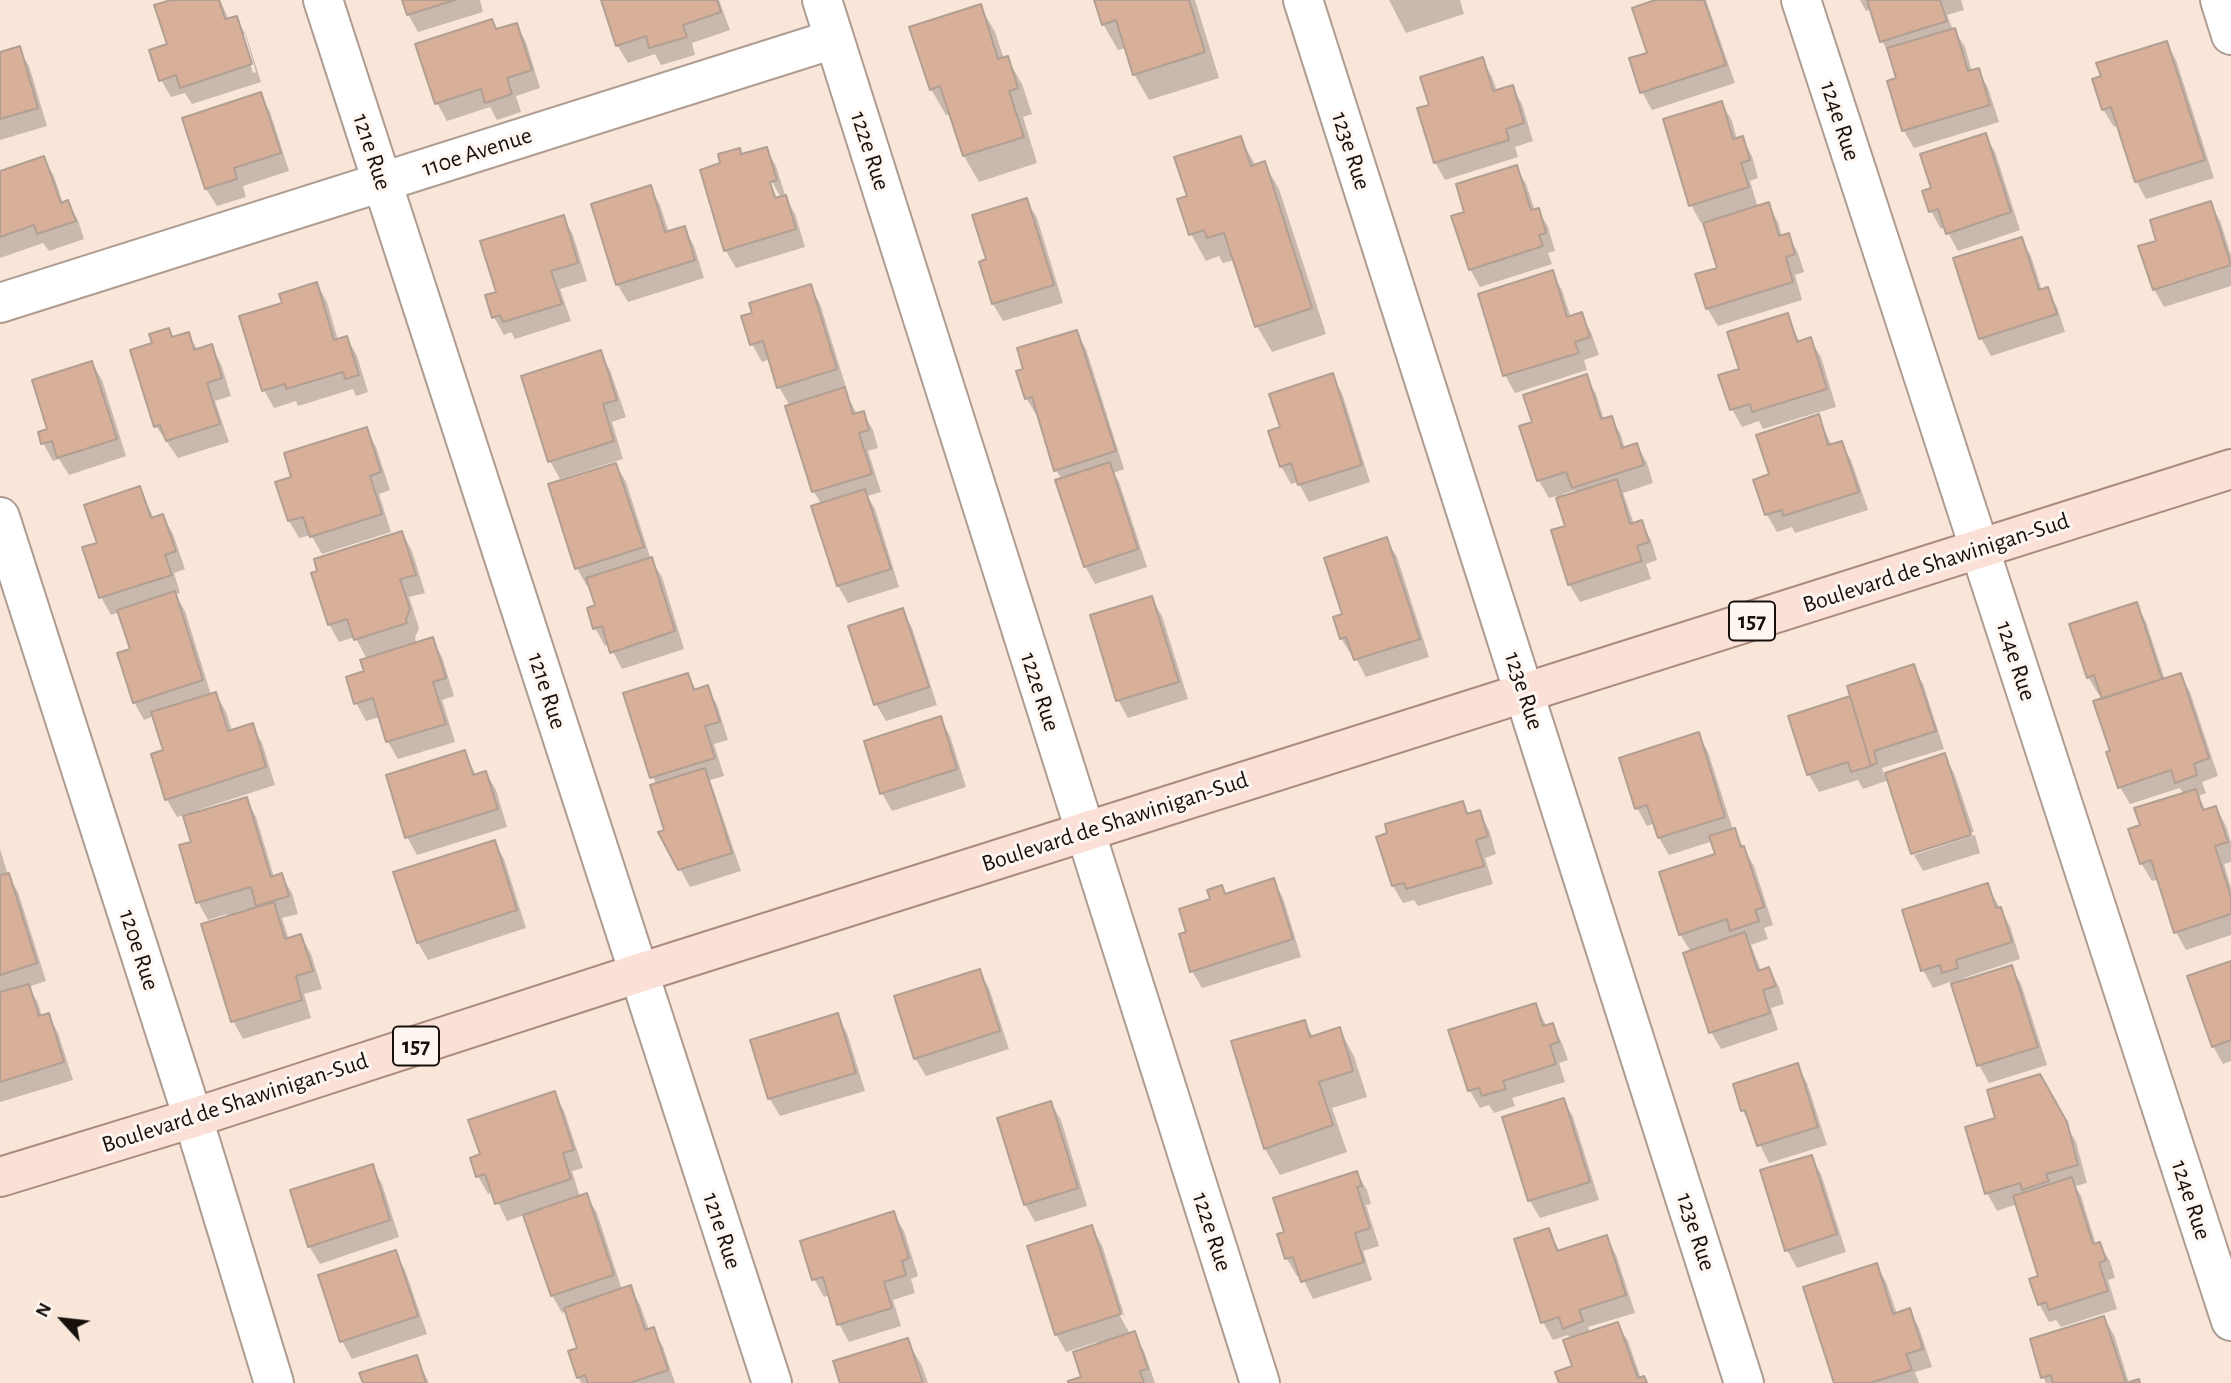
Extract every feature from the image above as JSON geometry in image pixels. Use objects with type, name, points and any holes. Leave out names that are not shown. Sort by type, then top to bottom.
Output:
[{"type":"main road","name":"Boulevard de Shawinigan-Sud","points":[[0,1177],[193,1118],[639,973],[2231,469]]},
{"type":"street","name":"121e Rue","points":[[323,0],[772,1383]]},
{"type":"street","name":"122e Rue","points":[[822,0],[1260,1383]]},
{"type":"street","name":"123e Rue","points":[[1303,0],[1744,1383]]},
{"type":"street","name":"124e Rue","points":[[1801,0],[2231,1321]]},
{"type":"street","points":[[2220,0],[2231,35]]},
{"type":"street","name":"110e Avenue","points":[[0,303],[834,39]]},
{"type":"street","name":"120e Rue","points":[[0,517],[193,1118],[274,1383]]},
{"type":"building","points":[[171,0],[219,0],[225,19],[237,16],[252,64],[180,88],[176,75],[159,81],[149,50],[167,44],[154,5]]},
{"type":"building","points":[[402,0],[455,0],[407,15]]},
{"type":"building","points":[[601,0],[717,0],[721,12],[683,25],[687,37],[649,48],[646,36],[616,46]]},
{"type":"building","points":[[1094,0],[1189,0],[1205,52],[1133,75],[1116,20],[1102,25]]},
{"type":"building","points":[[1655,0],[1704,0],[1726,65],[1640,93],[1629,58],[1647,53],[1632,8]]},
{"type":"building","points":[[1867,0],[1940,0],[1947,21],[1880,42]]},
{"type":"building","points":[[981,4],[998,59],[1008,56],[1018,88],[1009,91],[1024,137],[963,156],[940,86],[930,90],[909,27]]},
{"type":"building","points":[[492,19],[496,29],[517,23],[532,70],[507,78],[512,94],[485,103],[481,89],[435,104],[415,44]]},
{"type":"building","points":[[1955,28],[1968,71],[1979,68],[1990,105],[1902,131],[1887,81],[1896,78],[1887,48]]},
{"type":"building","points":[[2167,41],[2205,160],[2135,182],[2111,107],[2102,110],[2092,79],[2101,76],[2096,63]]},
{"type":"building","points":[[20,46],[38,108],[0,119],[0,52]]},
{"type":"building","points":[[1483,57],[1493,91],[1513,85],[1524,123],[1506,129],[1509,140],[1434,163],[1417,108],[1429,105],[1420,77]]},
{"type":"building","points":[[261,92],[281,153],[234,168],[237,179],[205,189],[182,118]]},
{"type":"building","points":[[1722,101],[1733,139],[1743,136],[1750,160],[1741,163],[1749,187],[1689,206],[1663,119]]},
{"type":"building","points":[[1986,133],[2011,212],[1946,234],[1938,209],[1929,212],[1922,191],[1931,188],[1920,154]]},
{"type":"building","points":[[1241,136],[1251,166],[1265,161],[1312,308],[1255,327],[1224,233],[1207,238],[1204,230],[1189,235],[1177,199],[1187,196],[1174,157]]},
{"type":"building","points":[[767,147],[777,180],[770,182],[775,198],[786,195],[796,229],[724,251],[700,170],[720,163],[718,154],[740,148],[741,154]]},
{"type":"building","points":[[44,156],[61,203],[68,200],[76,221],[37,234],[34,225],[0,237],[0,171]]},
{"type":"building","points":[[1517,165],[1531,210],[1539,208],[1546,233],[1539,235],[1543,246],[1469,270],[1451,216],[1464,212],[1456,184]]},
{"type":"building","points":[[651,185],[665,232],[685,226],[695,260],[616,285],[591,204]]},
{"type":"building","points":[[1027,198],[1054,285],[992,304],[979,262],[986,259],[972,215]]},
{"type":"building","points":[[2211,201],[2231,265],[2153,290],[2138,246],[2156,241],[2150,220]]},
{"type":"building","points":[[1769,202],[1779,236],[1789,233],[1795,254],[1786,257],[1793,282],[1706,309],[1695,274],[1717,268],[1703,223]]},
{"type":"building","points":[[564,215],[578,263],[551,271],[562,304],[503,322],[500,315],[492,318],[485,295],[496,292],[480,241]]},
{"type":"building","points":[[2022,237],[2039,290],[2048,287],[2057,314],[1979,339],[1953,258]]},
{"type":"building","points":[[1553,270],[1567,317],[1582,312],[1590,337],[1575,342],[1579,353],[1503,376],[1478,294]]},
{"type":"building","points":[[317,282],[334,340],[347,336],[359,375],[345,379],[343,372],[286,389],[285,384],[262,391],[239,316],[282,303],[279,294]]},
{"type":"building","points":[[811,284],[837,369],[777,388],[763,341],[750,345],[741,316],[752,313],[749,303]]},
{"type":"building","points":[[1788,313],[1797,342],[1811,337],[1827,389],[1752,412],[1750,404],[1730,410],[1718,375],[1739,369],[1727,332]]},
{"type":"building","points":[[169,328],[172,337],[189,332],[194,350],[212,344],[222,378],[207,383],[220,424],[166,441],[160,425],[154,427],[130,350],[152,343],[149,334]]},
{"type":"building","points":[[1077,330],[1116,451],[1054,471],[1032,397],[1025,399],[1016,371],[1023,369],[1017,348]]},
{"type":"building","points":[[601,350],[617,400],[603,404],[614,441],[548,462],[521,376]]},
{"type":"building","points":[[92,361],[117,439],[57,458],[52,441],[41,444],[38,432],[47,429],[32,380]]},
{"type":"building","points":[[1333,373],[1362,465],[1298,485],[1291,463],[1280,467],[1268,431],[1280,427],[1269,394]]},
{"type":"building","points":[[1587,374],[1601,419],[1612,416],[1622,448],[1637,443],[1644,465],[1572,488],[1566,472],[1537,481],[1519,426],[1532,422],[1523,395]]},
{"type":"building","points":[[845,387],[853,414],[864,411],[869,430],[859,433],[872,474],[812,492],[785,406]]},
{"type":"building","points":[[1819,414],[1828,445],[1842,441],[1859,492],[1783,516],[1782,510],[1765,515],[1753,480],[1769,474],[1756,435]]},
{"type":"building","points":[[367,427],[381,472],[370,476],[382,514],[310,537],[303,517],[288,521],[275,482],[291,477],[284,453]]},
{"type":"building","points":[[1110,462],[1138,549],[1084,567],[1055,480]]},
{"type":"building","points":[[616,463],[644,547],[575,569],[548,484]]},
{"type":"building","points":[[1617,479],[1630,524],[1642,520],[1649,542],[1637,546],[1642,561],[1568,585],[1551,530],[1565,526],[1556,498]]},
{"type":"building","points":[[140,486],[151,518],[163,514],[176,551],[165,555],[172,575],[99,598],[82,547],[97,543],[84,505]]},
{"type":"building","points":[[865,489],[891,569],[837,586],[811,506]]},
{"type":"building","points":[[402,531],[416,575],[400,579],[410,609],[407,623],[354,640],[347,619],[328,625],[311,573],[317,571],[314,559]]},
{"type":"building","points":[[1387,537],[1420,639],[1354,660],[1346,637],[1340,639],[1333,617],[1342,614],[1324,558]]},
{"type":"building","points":[[652,557],[675,631],[610,653],[602,626],[593,629],[587,608],[595,605],[586,578]]},
{"type":"building","points":[[175,591],[203,680],[133,703],[117,653],[130,649],[117,610]]},
{"type":"building","points":[[1152,596],[1179,682],[1116,701],[1090,615]]},
{"type":"building","points":[[2137,602],[2162,679],[2102,699],[2094,675],[2087,678],[2069,624]]},
{"type":"building","points":[[903,608],[929,687],[874,705],[848,626]]},
{"type":"building","points":[[433,637],[446,678],[433,682],[446,724],[386,742],[373,698],[354,704],[346,677],[364,671],[360,660]]},
{"type":"building","points":[[1914,664],[1936,731],[1874,751],[1877,763],[1871,766],[1847,686]]},
{"type":"building","points":[[688,673],[694,690],[708,685],[720,722],[705,726],[715,758],[650,778],[623,693]]},
{"type":"building","points":[[2181,673],[2209,758],[2194,764],[2197,775],[2175,783],[2171,770],[2118,788],[2106,752],[2110,751],[2093,701]]},
{"type":"building","points":[[216,692],[228,731],[253,723],[266,767],[165,800],[151,754],[163,750],[151,712]]},
{"type":"building","points":[[1850,696],[1871,766],[1851,772],[1848,762],[1807,775],[1788,716]]},
{"type":"building","points":[[941,716],[957,769],[880,794],[864,741]]},
{"type":"building","points":[[1699,732],[1725,817],[1658,838],[1647,805],[1635,809],[1619,758]]},
{"type":"building","points":[[465,750],[473,775],[486,771],[498,809],[405,838],[386,775]]},
{"type":"building","points":[[1945,753],[1971,835],[1911,854],[1885,773]]},
{"type":"building","points":[[705,768],[732,853],[678,870],[658,832],[664,830],[650,785]]},
{"type":"building","points":[[2196,789],[2203,810],[2216,806],[2228,842],[2215,846],[2231,897],[2231,914],[2174,933],[2151,860],[2140,864],[2128,829],[2140,825],[2134,808]]},
{"type":"building","points":[[247,797],[271,877],[282,873],[289,896],[256,906],[251,887],[196,903],[179,845],[191,842],[183,816]]},
{"type":"building","points":[[1463,801],[1467,814],[1480,810],[1488,836],[1476,840],[1484,866],[1406,889],[1404,883],[1392,886],[1376,837],[1387,833],[1385,824]]},
{"type":"building","points":[[1735,828],[1741,847],[1744,846],[1764,907],[1755,910],[1759,921],[1730,931],[1727,919],[1679,935],[1659,872],[1715,854],[1709,836]]},
{"type":"building","points":[[495,840],[517,910],[417,943],[393,872]]},
{"type":"building","points":[[9,873],[37,963],[0,975],[0,875]]},
{"type":"building","points":[[1274,878],[1293,939],[1190,972],[1179,934],[1186,932],[1179,909],[1210,899],[1207,890],[1222,885],[1225,894]]},
{"type":"building","points":[[1988,883],[1996,908],[2001,907],[2012,942],[1956,960],[1958,968],[1942,973],[1940,965],[1921,971],[1902,910]]},
{"type":"building","points":[[274,902],[285,939],[301,934],[313,971],[296,976],[302,1000],[231,1022],[201,924]]},
{"type":"building","points":[[1745,932],[1758,971],[1769,967],[1776,986],[1763,990],[1770,1013],[1709,1033],[1683,953]]},
{"type":"building","points":[[2231,961],[2231,1040],[2212,1047],[2187,976]]},
{"type":"building","points":[[2012,965],[2038,1047],[1977,1066],[1951,984]]},
{"type":"building","points":[[980,969],[1000,1031],[914,1059],[894,996]]},
{"type":"building","points":[[29,984],[39,1016],[49,1013],[64,1062],[0,1082],[0,992]]},
{"type":"building","points":[[1536,1003],[1543,1026],[1553,1023],[1559,1042],[1550,1045],[1556,1064],[1503,1081],[1506,1089],[1482,1096],[1479,1088],[1468,1091],[1448,1030]]},
{"type":"building","points":[[838,1013],[856,1073],[768,1099],[750,1040]]},
{"type":"building","points":[[1305,1020],[1310,1037],[1340,1027],[1353,1071],[1319,1082],[1333,1125],[1264,1149],[1231,1041]]},
{"type":"building","points":[[1798,1063],[1818,1127],[1757,1146],[1745,1110],[1741,1111],[1733,1084]]},
{"type":"building","points":[[2040,1074],[2067,1122],[2078,1165],[2046,1174],[2049,1181],[2022,1190],[2020,1183],[1985,1194],[1965,1127],[1995,1118],[1987,1090]]},
{"type":"building","points":[[555,1091],[574,1150],[563,1153],[571,1179],[495,1204],[485,1174],[476,1177],[470,1158],[480,1154],[468,1120]]},
{"type":"building","points":[[1564,1098],[1590,1182],[1528,1201],[1502,1117]]},
{"type":"building","points":[[1051,1101],[1078,1188],[1024,1205],[997,1118]]},
{"type":"building","points":[[1812,1155],[1837,1234],[1785,1251],[1760,1170]]},
{"type":"building","points":[[373,1164],[390,1220],[308,1247],[290,1190]]},
{"type":"building","points":[[1357,1171],[1362,1186],[1357,1187],[1370,1228],[1355,1233],[1364,1262],[1301,1282],[1293,1257],[1285,1259],[1277,1234],[1284,1232],[1273,1198]]},
{"type":"building","points":[[2072,1177],[2093,1244],[2100,1242],[2106,1260],[2099,1263],[2108,1291],[2049,1310],[2046,1302],[2038,1305],[2029,1279],[2038,1276],[2013,1196]]},
{"type":"building","points":[[587,1193],[614,1275],[551,1296],[523,1215]]},
{"type":"building","points":[[894,1211],[909,1258],[902,1261],[906,1275],[884,1282],[892,1308],[837,1325],[823,1277],[812,1280],[800,1241]]},
{"type":"building","points":[[1092,1225],[1121,1314],[1055,1335],[1027,1246]]},
{"type":"building","points":[[1549,1228],[1557,1251],[1607,1235],[1626,1295],[1579,1310],[1583,1321],[1563,1329],[1559,1317],[1541,1323],[1514,1239]]},
{"type":"building","points":[[396,1250],[418,1316],[340,1342],[318,1275]]},
{"type":"building","points":[[1877,1263],[1893,1314],[1910,1308],[1923,1349],[1906,1354],[1912,1370],[1870,1383],[1834,1383],[1803,1287]]},
{"type":"building","points":[[631,1285],[645,1330],[654,1327],[668,1370],[630,1383],[588,1383],[585,1375],[577,1378],[568,1351],[577,1348],[564,1308]]},
{"type":"building","points":[[2104,1316],[2126,1383],[2053,1383],[2051,1375],[2041,1378],[2030,1339]]},
{"type":"building","points":[[1618,1322],[1638,1378],[1644,1376],[1647,1383],[1559,1383],[1555,1372],[1572,1366],[1563,1340]]},
{"type":"building","points":[[1135,1331],[1148,1369],[1140,1371],[1144,1383],[1068,1383],[1081,1377],[1073,1352]]},
{"type":"building","points":[[908,1338],[923,1383],[840,1383],[833,1361]]},
{"type":"building","points":[[417,1355],[426,1383],[363,1383],[359,1373]]}]
